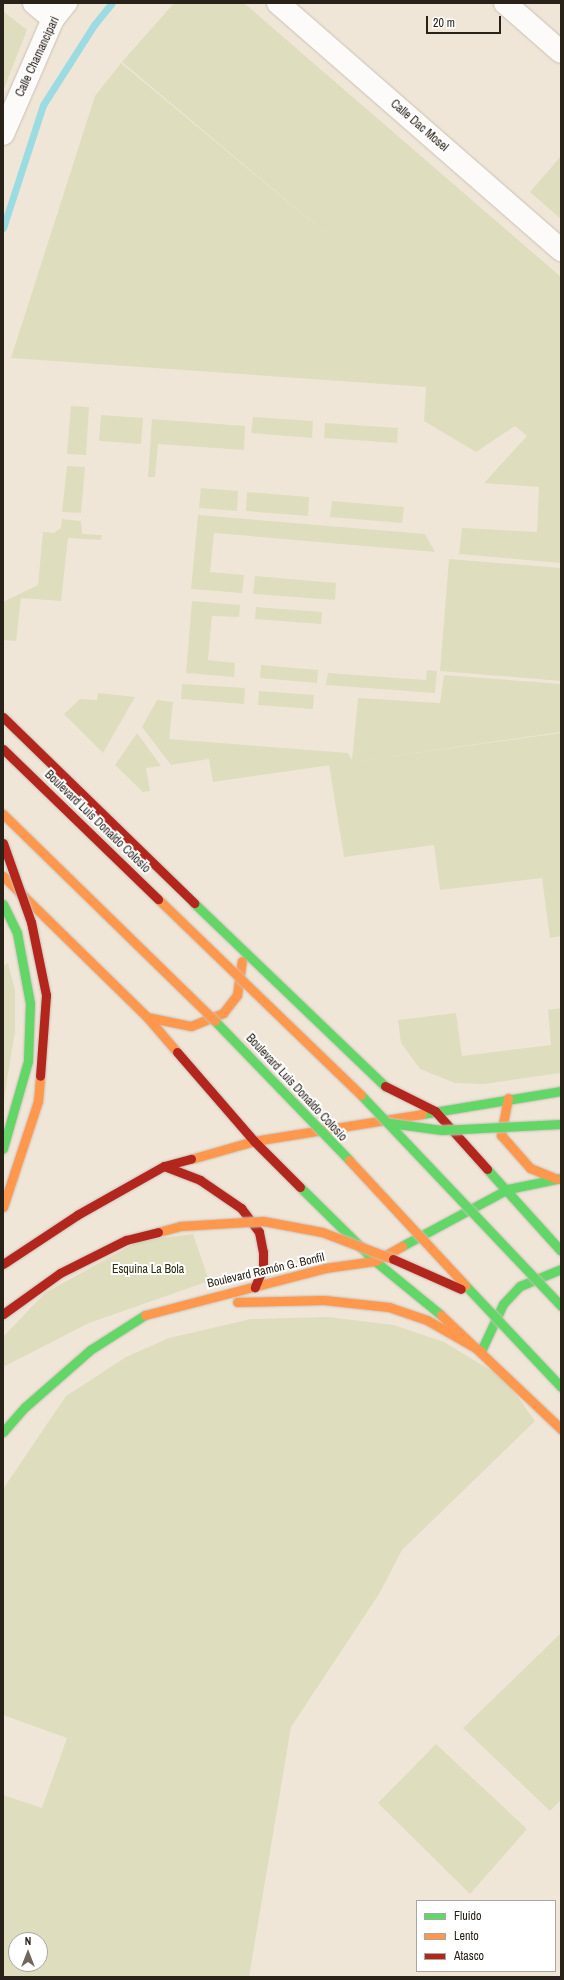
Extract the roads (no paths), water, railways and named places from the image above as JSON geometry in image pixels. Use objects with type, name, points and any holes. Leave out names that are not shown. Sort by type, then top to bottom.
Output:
[{"type":"main road","points":[[3,717],[244,954],[382,1085],[434,1110],[508,1189],[561,1251]]},
{"type":"main road","name":"Boulevard Luis Donaldo Colosio","points":[[3,749],[390,1123],[561,1306]]},
{"type":"main road","name":"Boulevard Luis Donaldo Colosio","points":[[3,814],[262,1067],[470,1293],[561,1387]]},
{"type":"main road","points":[[3,843],[31,922],[46,995],[44,1065],[38,1101],[3,1207]]},
{"type":"main road","points":[[3,876],[147,1017],[254,1141],[375,1260],[481,1351],[561,1428]]},
{"type":"main road","points":[[3,904],[17,933],[30,1003],[28,1061],[3,1148]]},
{"type":"main road","points":[[147,1017],[191,1026],[223,1013],[237,995],[244,954]]},
{"type":"main road","points":[[3,1264],[77,1214],[164,1166],[254,1141],[434,1110],[561,1091]]},
{"type":"main road","points":[[508,1098],[501,1135],[514,1154],[530,1168],[559,1179]]},
{"type":"main road","points":[[390,1123],[442,1130],[561,1124]]},
{"type":"main road","points":[[164,1166],[200,1180],[241,1208],[259,1232],[263,1252],[264,1267],[255,1287]]},
{"type":"main road","name":"Boulevard Ramón G. Bonfil","points":[[3,1432],[26,1407],[90,1350],[139,1317],[193,1300],[255,1287],[325,1268],[375,1260],[508,1189],[559,1179]]},
{"type":"main road","points":[[3,1314],[60,1273],[126,1240],[180,1226],[264,1221],[322,1232],[369,1248],[470,1293]]},
{"type":"main road","points":[[481,1351],[503,1304],[520,1286],[540,1275],[561,1269]]},
{"type":"main road","points":[[139,1317],[246,1300],[324,1300],[389,1307],[427,1320],[481,1351]]},
{"type":"street","points":[[34,3],[60,11]]},
{"type":"street","name":"Calle Dac Mosel","points":[[278,3],[561,250]]},
{"type":"street","points":[[505,3],[561,52]]},
{"type":"street","name":"Calle Chamancipari","points":[[3,134],[60,11]]},
{"type":"waterway","points":[[3,228],[43,105],[94,25],[112,3]]},
{"type":"park label","name":"Esquina La Bola","points":[[148,1270]]}]
